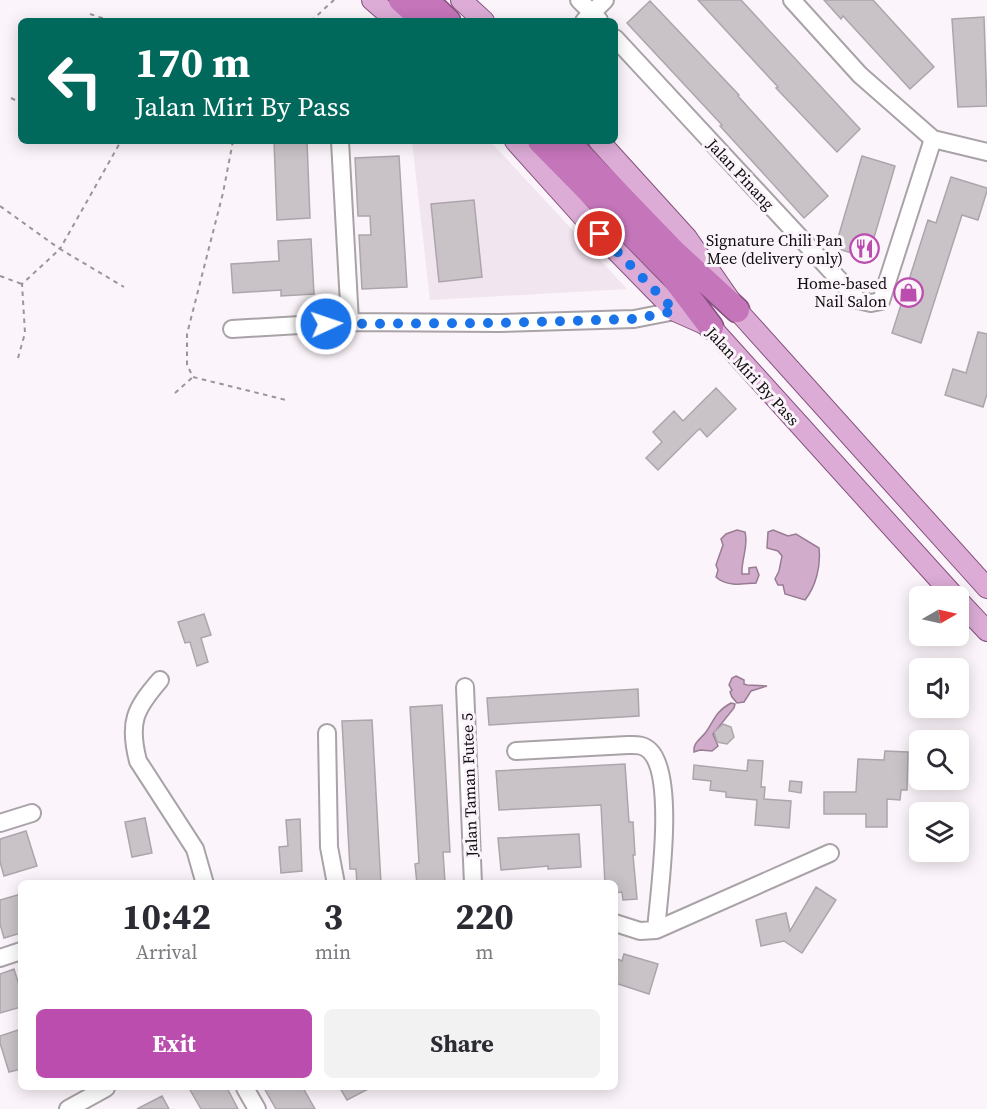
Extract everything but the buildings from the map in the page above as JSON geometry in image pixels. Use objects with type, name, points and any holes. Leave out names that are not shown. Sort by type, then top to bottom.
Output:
[{"type":"highway","points":[[401,0],[421,18]]},
{"type":"highway","points":[[426,0],[445,18]]},
{"type":"highway","points":[[543,144],[670,274],[711,327]]},
{"type":"highway","points":[[570,144],[674,252],[737,310]]},
{"type":"main road","points":[[372,0],[393,18]]},
{"type":"main road","points":[[461,0],[481,18]]},
{"type":"main road","name":"Jalan Miri By Pass","points":[[518,144],[585,219],[675,311],[711,327],[945,586]]},
{"type":"main road","name":"Jalan Miri By Pass","points":[[602,144],[687,238],[737,310],[987,588]]},
{"type":"main road","name":"Jalan Miri By Pass","points":[[969,612],[987,631]]},
{"type":"street","points":[[579,0],[592,18],[605,0]]},
{"type":"street","points":[[792,0],[860,75],[933,138],[987,152]]},
{"type":"street","name":"Jalan Pinang","points":[[618,41],[858,300],[871,303],[881,301],[933,138]]},
{"type":"street","points":[[340,144],[350,322]]},
{"type":"street","points":[[232,329],[350,322],[498,323],[634,319],[675,311]]},
{"type":"street","points":[[160,680],[141,702],[134,719],[135,749],[138,761],[195,849],[204,880]]},
{"type":"street","name":"Jalan Taman Futee 5","points":[[465,687],[473,880]]},
{"type":"street","points":[[327,733],[329,847],[335,880]]},
{"type":"street","points":[[516,751],[628,745],[642,746],[650,751],[657,761],[663,784],[663,857],[656,930]]},
{"type":"street","points":[[0,823],[32,813]]},
{"type":"street","points":[[618,924],[640,931],[656,930],[830,853]]},
{"type":"street","points":[[0,958],[18,952]]},
{"type":"street","points":[[54,1109],[80,1090]]},
{"type":"street","points":[[68,1109],[102,1090]]},
{"type":"street","points":[[246,1090],[257,1109]]},
{"type":"path","points":[[314,18],[334,0]]},
{"type":"path","points":[[90,14],[102,18]]},
{"type":"path","points":[[11,98],[18,102]]},
{"type":"path","points":[[22,284],[60,249],[119,144]]},
{"type":"path","points":[[232,144],[223,193],[187,334],[187,365],[193,377],[286,400]]},
{"type":"path","points":[[0,206],[60,249],[124,287]]},
{"type":"path","points":[[0,276],[22,284]]},
{"type":"path","points":[[18,358],[25,333],[22,284]]},
{"type":"path","points":[[175,393],[193,377]]},
{"type":"shaded area","points":[[412,144],[493,144],[627,289],[430,300]]},
{"type":"shaded area","points":[[737,530],[745,532],[746,537],[742,574],[749,574],[749,568],[756,567],[759,575],[756,583],[730,584],[716,577],[718,570],[716,565],[723,545],[721,539],[726,534]]},
{"type":"shaded area","points":[[773,530],[788,536],[796,534],[819,548],[817,576],[805,600],[785,594],[783,585],[778,585],[775,579],[782,556],[778,551],[767,548],[768,532]]},
{"type":"shaded area","points":[[736,676],[744,680],[744,684],[747,685],[767,686],[751,691],[744,702],[737,703],[732,697],[729,685],[732,678]]},
{"type":"shaded area","points":[[731,703],[735,704],[734,708],[713,734],[718,746],[712,751],[694,752],[696,743],[716,716]]},
{"type":"place","name":"Signature Chili Pan Mee (delivery only)","points":[[864,249]]},
{"type":"place","name":"Home-based Nail Salon","points":[[908,292]]},
{"type":"route","points":[[326,324],[634,319],[675,311],[600,234]]}]
